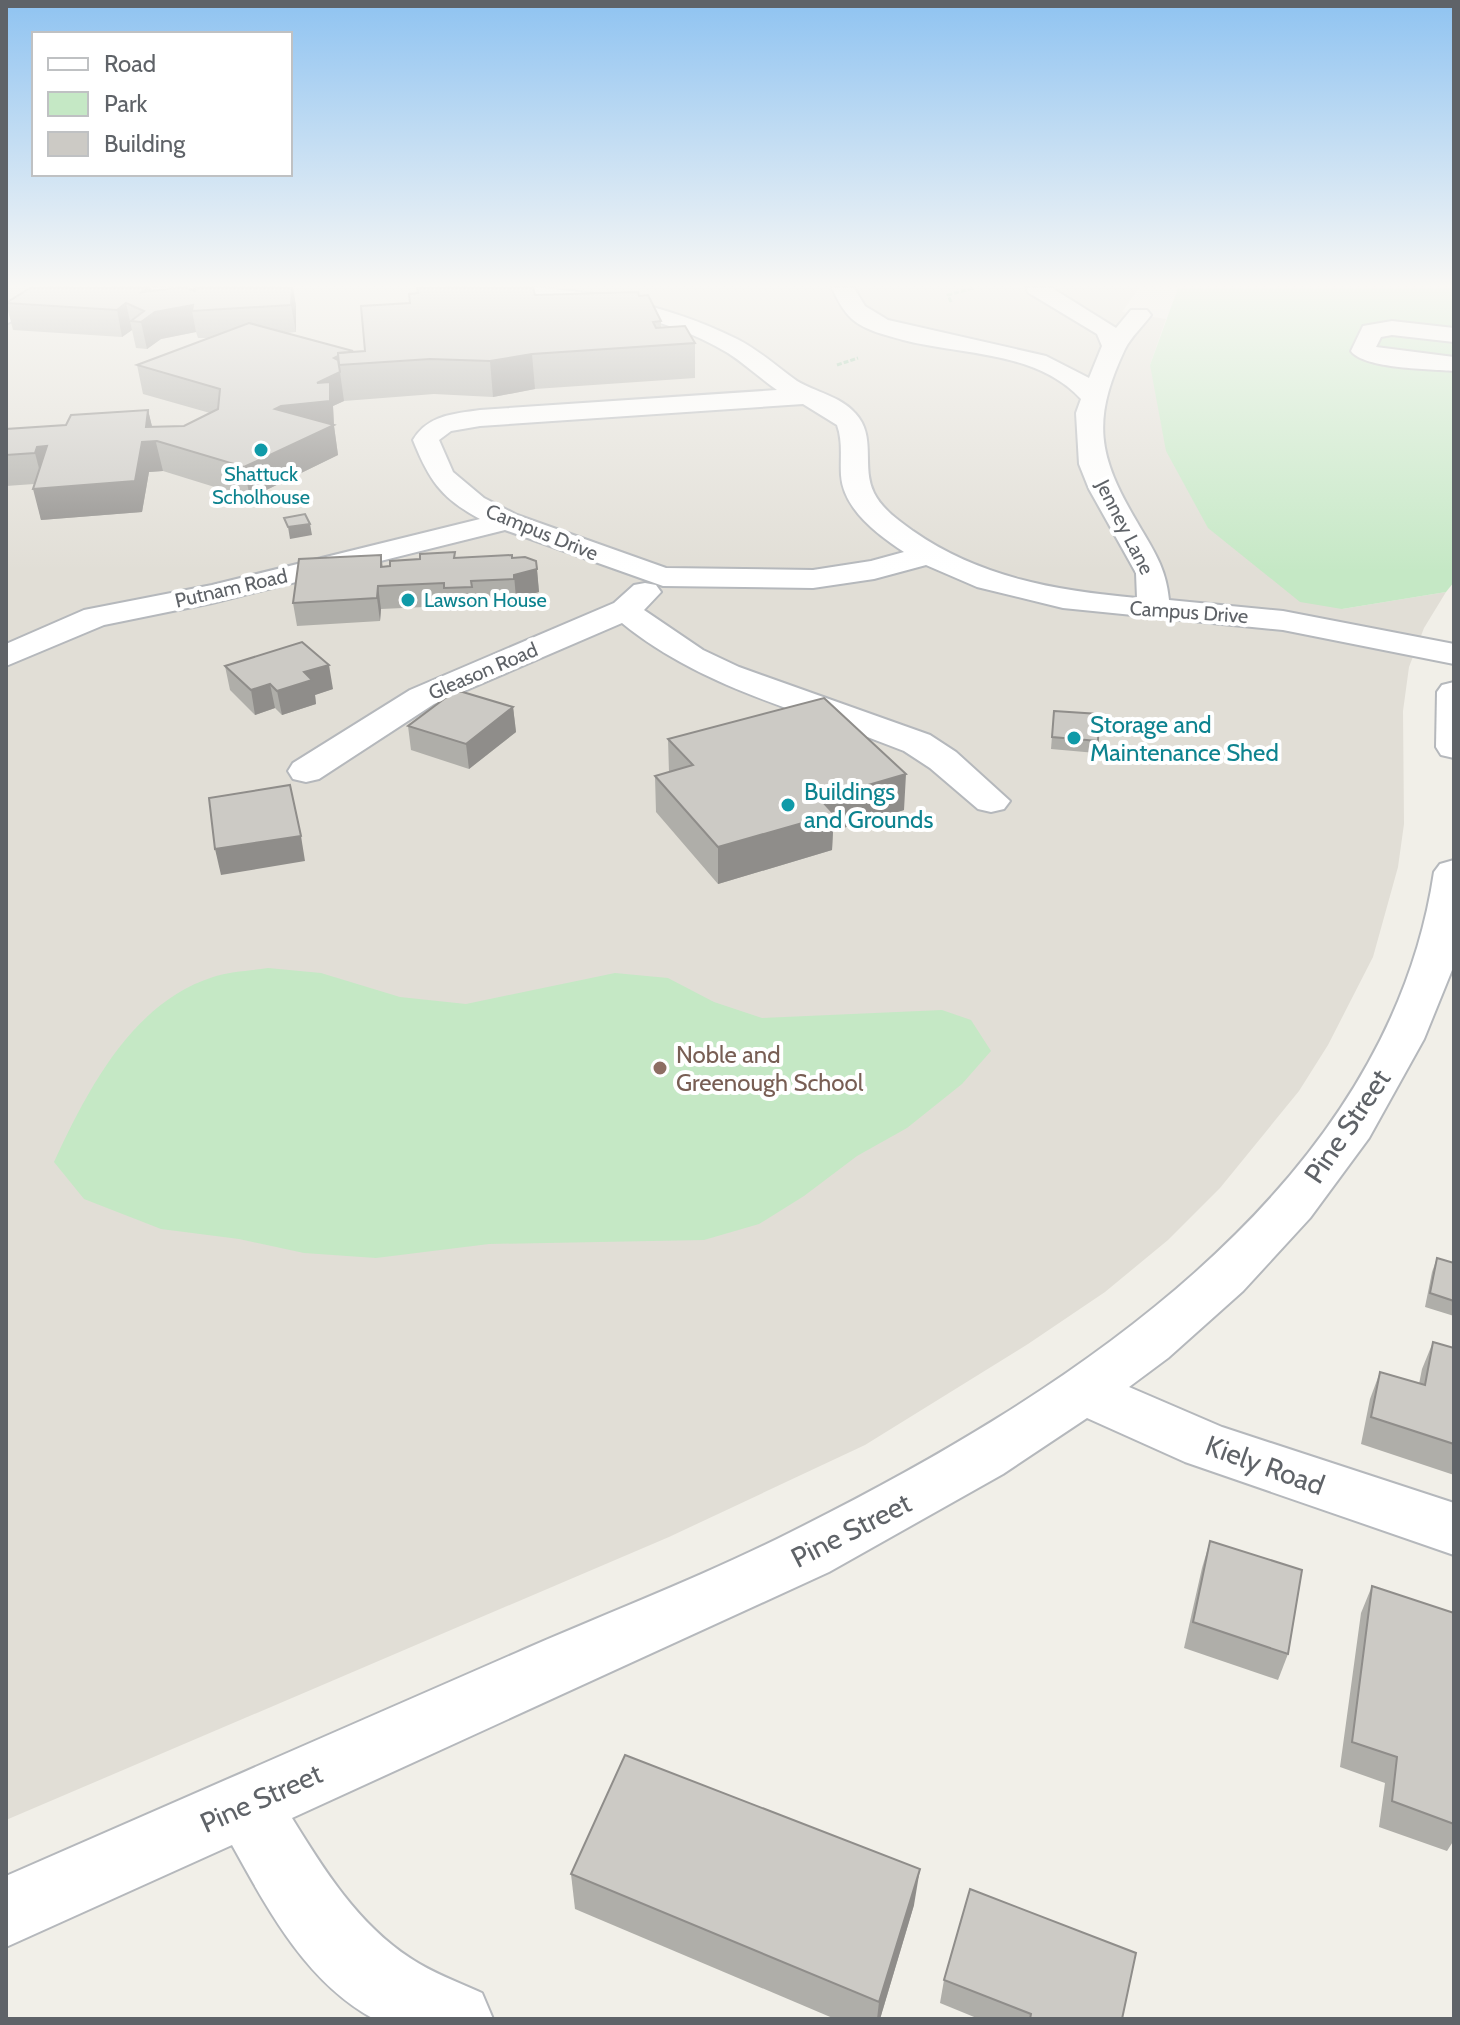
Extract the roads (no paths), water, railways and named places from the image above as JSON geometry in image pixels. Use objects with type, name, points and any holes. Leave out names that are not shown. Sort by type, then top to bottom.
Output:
[{"type":"street","name":"Campus Drive","points":[[784,382],[846,418],[852,427],[856,484],[861,495],[896,532],[929,554],[981,578],[1037,596],[1084,604],[1289,622],[1454,654]]},
{"type":"street","points":[[1078,382],[1094,398]]},
{"type":"street","name":"Jenney Lane","points":[[1100,382],[1089,425],[1093,464],[1110,502],[1151,573],[1154,609]]},
{"type":"street","name":"Campus Drive","points":[[803,396],[480,418],[441,426],[429,432],[426,440],[441,476],[474,504],[507,521],[663,577],[813,579],[874,570],[929,554]]},
{"type":"street","name":"Putnam Road","points":[[6,656],[95,617],[212,594],[507,521]]},
{"type":"street","name":"Gleason Road","points":[[306,771],[422,697],[625,610],[663,577]]},
{"type":"street","points":[[625,610],[669,646],[702,666],[917,743],[943,760],[991,801]]},
{"type":"street","points":[[1454,692],[1454,747]]},
{"type":"street","name":"Pine Street","points":[[6,1912],[808,1553],[910,1501],[1081,1391],[1160,1335],[1226,1277],[1280,1220],[1360,1116],[1389,1067],[1431,973],[1454,872]]},
{"type":"street","name":"Kiely Road","points":[[1081,1391],[1205,1445],[1454,1529]]},
{"type":"street","points":[[246,1805],[300,1894],[341,1947],[384,1984],[456,2019]]},
{"type":"place","name":"Shattuck Scholhouse","points":[[261,450]]},
{"type":"place","name":"Lawson House","points":[[408,600]]},
{"type":"place","name":"Storage and Maintenance Shed","points":[[1074,738]]},
{"type":"place","name":"Buildings and Grounds","points":[[788,805]]},
{"type":"place","name":"Noble and Greenough School","points":[[660,1068]]}]
